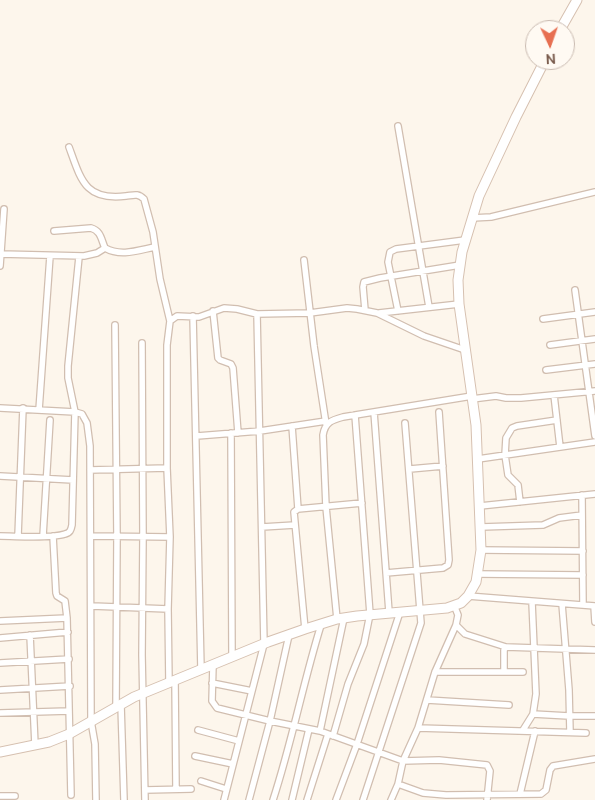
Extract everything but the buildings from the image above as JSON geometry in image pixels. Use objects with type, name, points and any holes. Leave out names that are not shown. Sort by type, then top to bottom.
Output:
[{"type":"main road","points":[[566,20],[577,0]]},
{"type":"main road","points":[[0,752],[49,742],[69,734],[142,694],[232,656],[305,629],[341,619],[370,614],[447,608],[461,603],[468,596],[476,582],[482,550],[478,459],[459,304],[458,280],[460,265],[472,218],[492,167],[540,70]]},
{"type":"street","points":[[398,126],[429,307]]},
{"type":"street","points":[[69,146],[82,180],[90,189],[107,197],[137,194],[144,199],[170,321],[167,346],[167,468],[170,537],[168,609],[176,789]]},
{"type":"street","points":[[472,218],[491,217],[595,192]]},
{"type":"street","points":[[0,266],[4,209]]},
{"type":"street","points":[[54,231],[91,228],[99,234],[105,248]]},
{"type":"street","points":[[398,311],[390,276],[388,256],[390,252],[396,249],[465,240]]},
{"type":"street","points":[[0,254],[79,256],[91,255],[105,248],[117,252],[128,252],[155,247]]},
{"type":"street","points":[[39,410],[50,256]]},
{"type":"street","points":[[0,536],[53,536],[67,534],[72,525],[75,412],[68,378],[68,366],[79,256]]},
{"type":"street","points":[[304,260],[326,423],[323,435],[326,507],[341,619],[320,731]]},
{"type":"street","points":[[365,310],[362,287],[364,282],[423,270],[460,265]]},
{"type":"street","points":[[575,290],[585,365],[592,391],[595,436]]},
{"type":"street","points":[[376,313],[459,304]]},
{"type":"street","points":[[170,321],[177,316],[204,316],[224,308],[257,314],[310,313],[347,308],[376,313],[424,336],[465,350]]},
{"type":"street","points":[[214,311],[218,358],[231,364],[233,368],[238,433]]},
{"type":"street","points":[[542,319],[595,312]]},
{"type":"street","points":[[224,800],[264,644],[257,314]]},
{"type":"street","points":[[193,316],[201,669]]},
{"type":"street","points":[[115,324],[116,606],[124,800]]},
{"type":"street","points":[[550,345],[595,339]]},
{"type":"street","points":[[142,343],[142,694],[145,800]]},
{"type":"street","points":[[546,370],[595,364]]},
{"type":"street","points":[[196,436],[326,423],[355,415],[472,398],[496,396],[512,399],[592,391]]},
{"type":"street","points":[[554,395],[560,447]]},
{"type":"street","points":[[0,408],[75,412],[82,414],[87,423],[90,446],[92,536],[91,721],[95,744],[96,800]]},
{"type":"street","points":[[18,536],[23,408]]},
{"type":"street","points":[[374,412],[389,612]]},
{"type":"street","points":[[386,573],[443,568],[448,565],[438,412]]},
{"type":"street","points":[[307,800],[364,644],[370,614],[355,415]]},
{"type":"street","points":[[43,536],[50,420]]},
{"type":"street","points":[[520,502],[518,485],[508,475],[504,455],[506,438],[512,428],[528,423],[557,420]]},
{"type":"street","points":[[363,800],[422,623],[405,423]]},
{"type":"street","points":[[292,426],[298,509]]},
{"type":"street","points":[[231,433],[232,656]]},
{"type":"street","points":[[478,459],[595,442]]},
{"type":"street","points":[[410,469],[443,466]]},
{"type":"street","points":[[90,470],[167,468]]},
{"type":"street","points":[[0,476],[73,480]]},
{"type":"street","points":[[480,506],[595,494]]},
{"type":"street","points":[[582,495],[583,605]]},
{"type":"street","points":[[305,629],[294,512],[298,509],[362,503]]},
{"type":"street","points":[[481,527],[543,525],[559,518],[582,515]]},
{"type":"street","points":[[262,527],[295,525]]},
{"type":"street","points":[[53,536],[56,593],[65,601],[68,632],[71,795]]},
{"type":"street","points":[[92,536],[170,537]]},
{"type":"street","points":[[482,550],[583,551]]},
{"type":"street","points":[[478,574],[583,575]]},
{"type":"street","points":[[468,596],[594,606],[595,622]]},
{"type":"street","points":[[523,730],[533,714],[536,694],[532,602]]},
{"type":"street","points":[[562,604],[570,732]]},
{"type":"street","points":[[92,606],[168,609]]},
{"type":"street","points":[[391,800],[398,784],[403,761],[418,728],[435,672],[456,625],[458,615],[454,606]]},
{"type":"street","points":[[336,800],[357,744],[400,612]]},
{"type":"street","points":[[0,621],[67,618]]},
{"type":"street","points":[[273,800],[295,726],[307,670],[321,625]]},
{"type":"street","points":[[456,625],[466,634],[506,647],[595,650]]},
{"type":"street","points":[[0,638],[68,632]]},
{"type":"street","points":[[30,635],[36,745]]},
{"type":"street","points":[[249,800],[270,721],[289,635]]},
{"type":"street","points":[[504,672],[504,650],[506,647]]},
{"type":"street","points":[[0,663],[69,659]]},
{"type":"street","points":[[212,665],[212,701],[217,708],[320,731],[403,761],[440,760],[487,765],[490,771],[487,797]]},
{"type":"street","points":[[435,672],[523,672]]},
{"type":"street","points":[[212,683],[252,691]]},
{"type":"street","points":[[0,690],[70,686]]},
{"type":"street","points":[[427,700],[509,705]]},
{"type":"street","points":[[0,714],[69,711]]},
{"type":"street","points":[[533,714],[595,716]]},
{"type":"street","points":[[418,728],[586,733]]},
{"type":"street","points":[[198,730],[239,741]]},
{"type":"street","points":[[292,800],[310,730]]},
{"type":"street","points":[[520,794],[535,731]]},
{"type":"street","points":[[195,756],[233,764]]},
{"type":"street","points":[[398,784],[423,793],[487,797],[541,794],[546,791],[550,770],[554,765],[595,759]]},
{"type":"street","points":[[201,781],[226,789]]},
{"type":"street","points":[[145,790],[191,789]]},
{"type":"street","points":[[0,796],[15,796]]}]
